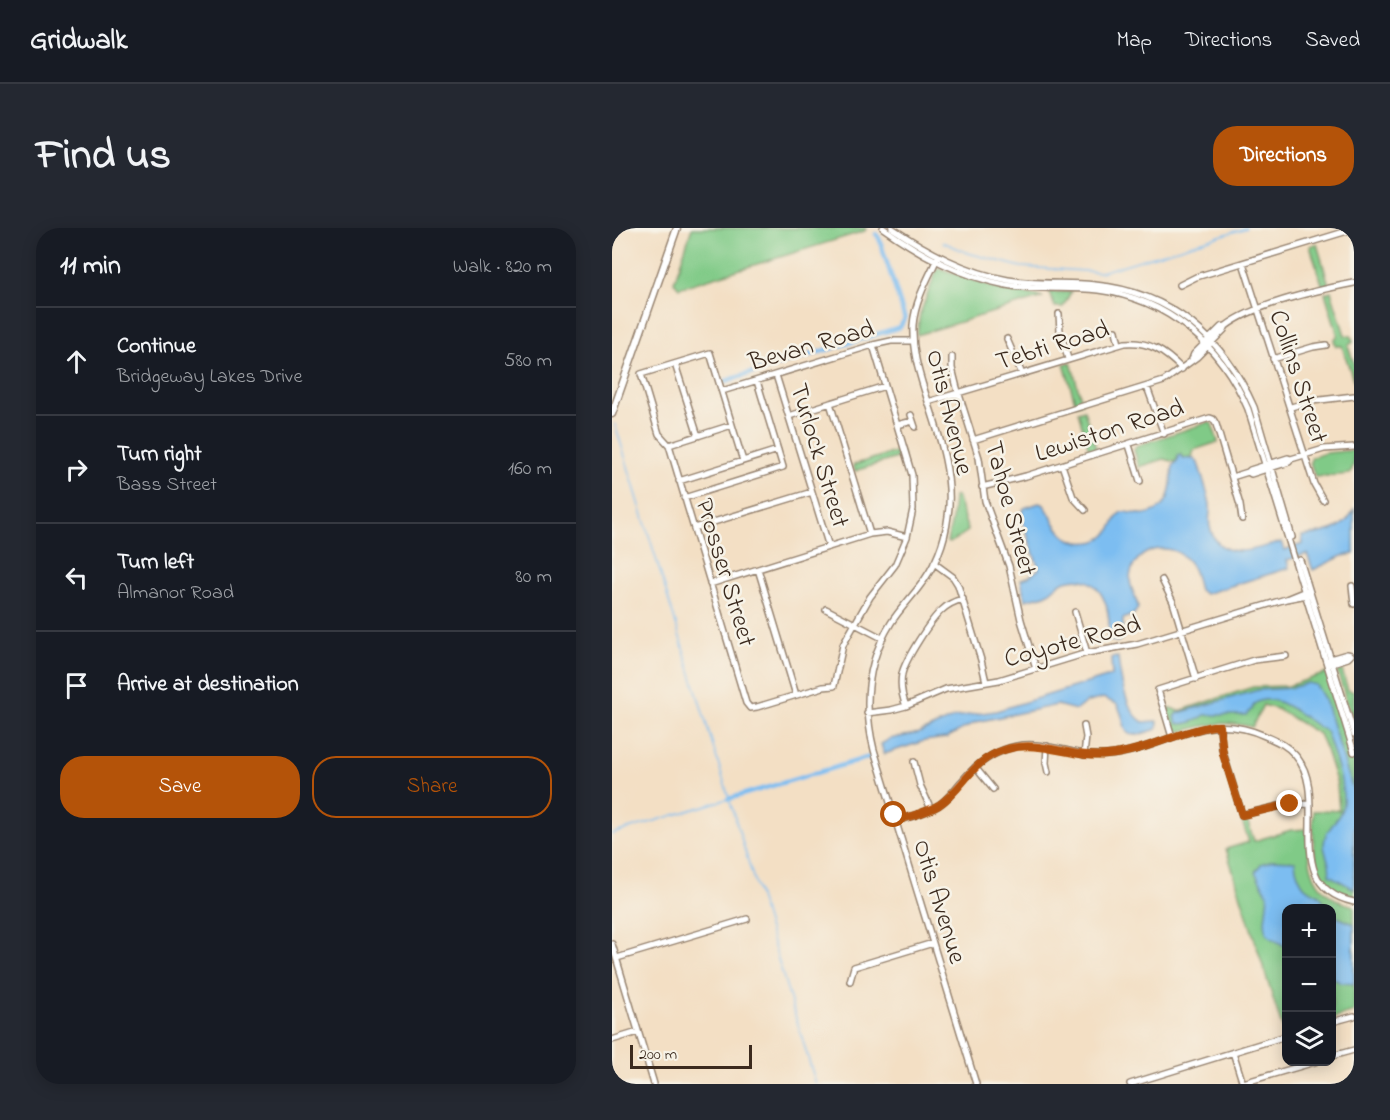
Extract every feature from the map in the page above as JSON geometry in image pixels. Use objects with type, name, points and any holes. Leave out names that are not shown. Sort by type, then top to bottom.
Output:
[{"type":"main road","points":[[612,414],[677,228]]},
{"type":"street","points":[[883,228],[911,248],[937,259],[1006,279],[1026,283],[1096,285],[1130,292],[1164,305],[1181,315],[1209,342],[1240,390],[1269,466],[1354,752]]},
{"type":"street","points":[[892,228],[937,259]]},
{"type":"street","points":[[1180,285],[1196,277],[1354,229]]},
{"type":"street","name":"Otis Avenue","points":[[937,259],[921,293],[916,310],[913,341],[916,361],[951,486],[948,518],[934,563],[882,638],[870,672],[867,712],[874,750],[976,1084]]},
{"type":"street","name":"Collins Street","points":[[1244,263],[1314,484],[1323,500]]},
{"type":"street","points":[[974,440],[1164,381],[1182,369],[1221,327],[1242,315],[1354,283]]},
{"type":"street","points":[[1059,314],[1060,332],[1068,359]]},
{"type":"street","points":[[1116,330],[1119,344]]},
{"type":"street","points":[[1007,339],[1022,374]]},
{"type":"street","name":"Bevan Road","points":[[722,391],[873,345],[891,341],[913,341]]},
{"type":"street","name":"Tebti Road","points":[[928,402],[1119,344],[1140,343],[1154,347],[1170,357],[1182,369]]},
{"type":"street","points":[[758,569],[796,695],[834,686],[843,645],[870,597],[895,565],[908,537],[913,509],[913,487],[908,459],[873,345]]},
{"type":"street","points":[[1273,359],[1326,345]]},
{"type":"street","points":[[698,436],[675,364],[710,353],[743,460]]},
{"type":"street","name":"Tahoe Street","points":[[952,357],[952,368],[979,458],[982,487],[989,514],[1009,566],[1021,620],[1036,669]]},
{"type":"street","name":"Prosser Street","points":[[675,364],[641,374],[659,434],[669,446],[747,703],[750,708],[796,695]]},
{"type":"street","name":"Turlock Street","points":[[776,375],[829,547]]},
{"type":"street","points":[[684,498],[783,467],[757,381]]},
{"type":"street","points":[[789,416],[885,386]]},
{"type":"street","points":[[1147,387],[1164,434]]},
{"type":"street","points":[[1291,407],[1312,401],[1354,396]]},
{"type":"street","points":[[830,403],[870,534]]},
{"type":"street","points":[[897,425],[912,418],[915,427]]},
{"type":"street","name":"Lewiston Road","points":[[982,487],[1004,483],[1207,419],[1213,419],[1217,426],[1232,477]]},
{"type":"street","points":[[669,446],[732,426]]},
{"type":"street","points":[[1129,445],[1140,481]]},
{"type":"street","points":[[1242,519],[1232,477],[1250,470],[1289,462],[1291,459],[1324,449],[1354,447]]},
{"type":"street","points":[[679,481],[778,450]]},
{"type":"street","points":[[1062,465],[1073,497],[1085,510]]},
{"type":"street","points":[[694,528],[812,492]]},
{"type":"street","points":[[710,584],[870,534],[887,532],[908,537]]},
{"type":"street","points":[[934,563],[953,577],[963,599],[986,682]]},
{"type":"street","points":[[1162,580],[1173,602],[1196,679]]},
{"type":"street","points":[[1352,586],[1354,604]]},
{"type":"street","name":"Coyote Road","points":[[867,712],[891,710],[946,689],[999,680],[1087,653],[1137,644],[1308,593]]},
{"type":"street","points":[[906,706],[902,685],[907,661],[938,613],[948,605],[963,599]]},
{"type":"street","points":[[826,609],[882,638]]},
{"type":"street","points":[[1075,612],[1087,653]]},
{"type":"street","points":[[1329,662],[1348,658],[1352,654]]},
{"type":"street","points":[[1172,737],[1158,690],[1254,660],[1286,656]]},
{"type":"street","points":[[1329,662],[1354,734]]},
{"type":"street","points":[[1084,726],[1086,737],[1084,755]]},
{"type":"street","points":[[1220,726],[1223,754],[1242,815],[1283,805],[1310,804]]},
{"type":"street","points":[[896,821],[931,809],[945,800],[975,767],[994,753],[1004,749],[1019,746],[1047,746],[1084,755],[1109,755],[1206,727],[1237,727],[1256,731],[1284,744],[1301,763],[1307,776],[1310,804],[1310,853],[1317,877],[1330,892],[1354,902]]},
{"type":"street","points":[[1047,746],[1048,772]]},
{"type":"street","points":[[914,762],[920,785],[931,809]]},
{"type":"street","points":[[975,767],[993,789]]},
{"type":"street","points":[[617,958],[747,919]]},
{"type":"street","points":[[850,981],[854,967],[933,943]]},
{"type":"street","points":[[612,944],[654,1084]]},
{"type":"street","points":[[1336,1021],[1354,1016]]},
{"type":"street","points":[[612,1040],[638,1032]]},
{"type":"street","points":[[1130,1084],[1282,1037]]},
{"type":"street","points":[[1336,1055],[1354,1050]]},
{"type":"street","points":[[1233,1052],[1243,1084],[1302,1066]]},
{"type":"green space","points":[[692,228],[866,228],[865,231],[679,288],[674,282]]},
{"type":"green space","points":[[1317,244],[1329,285],[1323,287],[1310,246]]},
{"type":"green space","points":[[939,268],[993,287],[1043,297],[917,335],[920,314]]},
{"type":"green space","points":[[1331,291],[1345,335],[1351,336],[1353,342],[1348,346],[1354,364],[1354,382],[1342,346],[1336,346],[1334,340],[1338,335],[1325,293]]},
{"type":"green space","points":[[1049,292],[1071,292],[1063,307],[1055,307]]},
{"type":"green space","points":[[1071,362],[1082,403],[1076,405],[1064,364]]},
{"type":"green space","points":[[1084,410],[1097,451],[1090,453],[1078,412]]},
{"type":"green space","points":[[1209,422],[1212,424],[1218,442],[1194,450],[1192,457],[1182,458],[1181,455],[1175,462],[1164,459],[1139,467],[1134,450],[1136,446]]},
{"type":"green space","points":[[901,450],[903,456],[855,471],[853,465]]},
{"type":"green space","points":[[1354,450],[1354,463],[1350,474],[1315,477],[1310,462],[1312,457]]},
{"type":"green space","points":[[957,496],[968,531],[950,543],[947,542],[954,497]]},
{"type":"green space","points":[[1342,670],[1348,690],[1354,692],[1354,725],[1337,671]]},
{"type":"green space","points":[[1327,673],[1354,761],[1354,899],[1339,894],[1329,886],[1317,864],[1313,811],[1339,810],[1337,784],[1319,734],[1277,709],[1263,705],[1252,727],[1223,723],[1177,732],[1167,709],[1179,711],[1253,687],[1288,686]]},
{"type":"green space","points":[[1247,820],[1254,841],[1291,830],[1307,829],[1309,856],[1315,878],[1329,895],[1354,906],[1354,1012],[1336,1018],[1336,904],[1282,904],[1282,1027],[1226,849],[1249,842],[1242,821]]},
{"type":"water","points":[[1181,455],[1182,458],[1194,459],[1198,463],[1210,504],[1210,527],[1221,546],[1240,551],[1281,542],[1284,550],[1303,544],[1302,536],[1326,532],[1340,526],[1346,522],[1354,508],[1354,554],[1342,556],[1313,570],[1307,554],[1287,560],[1289,568],[1205,594],[1199,590],[1190,563],[1180,554],[1164,549],[1148,552],[1140,557],[1131,572],[1130,582],[1138,608],[1134,614],[1123,619],[1122,639],[1117,642],[1107,640],[1109,618],[1107,607],[1097,588],[1089,582],[1078,579],[1066,581],[1047,594],[1025,600],[1021,579],[1039,569],[1021,516],[1024,508],[1039,503],[1043,504],[1067,538],[1086,543],[1093,542],[1108,533],[1121,512],[1145,514],[1161,507],[1169,495],[1173,465],[1178,460],[1177,456]]},
{"type":"water","points":[[1118,657],[1124,692],[1132,710],[1143,722],[1158,722],[1157,729],[1135,735],[1130,734],[1127,732],[1117,704],[1103,698],[1085,703],[1076,710],[1057,705],[976,722],[946,738],[924,741],[884,754],[881,744],[890,739],[919,733],[955,717],[996,711],[1110,676],[1112,675],[1111,658]]},
{"type":"water","points":[[1308,683],[1316,685],[1325,700],[1354,793],[1354,889],[1329,875],[1324,848],[1328,831],[1337,819],[1343,803],[1339,771],[1326,731],[1291,708],[1272,700],[1263,700],[1254,704],[1246,715],[1205,715],[1184,724],[1177,723],[1175,717],[1178,713],[1258,690],[1291,688]]},
{"type":"water","points":[[1273,860],[1295,861],[1302,883],[1319,895],[1323,902],[1323,904],[1282,904],[1282,945],[1266,933],[1268,895],[1255,872],[1261,864]]},
{"type":"water","points":[[1336,917],[1354,924],[1354,984],[1336,980]]},
{"type":"waterway","points":[[943,242],[968,253],[1021,267],[1101,272],[1246,228]]},
{"type":"waterway","points":[[726,381],[900,327],[905,319],[876,234]]},
{"type":"waterway","points":[[615,424],[816,1084]]},
{"type":"waterway","points":[[728,799],[870,757]]},
{"type":"waterway","points":[[612,834],[727,799]]},
{"type":"route","points":[[894,815],[896,821],[939,805],[975,767],[994,753],[1004,749],[1035,745],[1084,755],[1109,755],[1213,726],[1220,726],[1223,754],[1242,815],[1290,804]]}]
